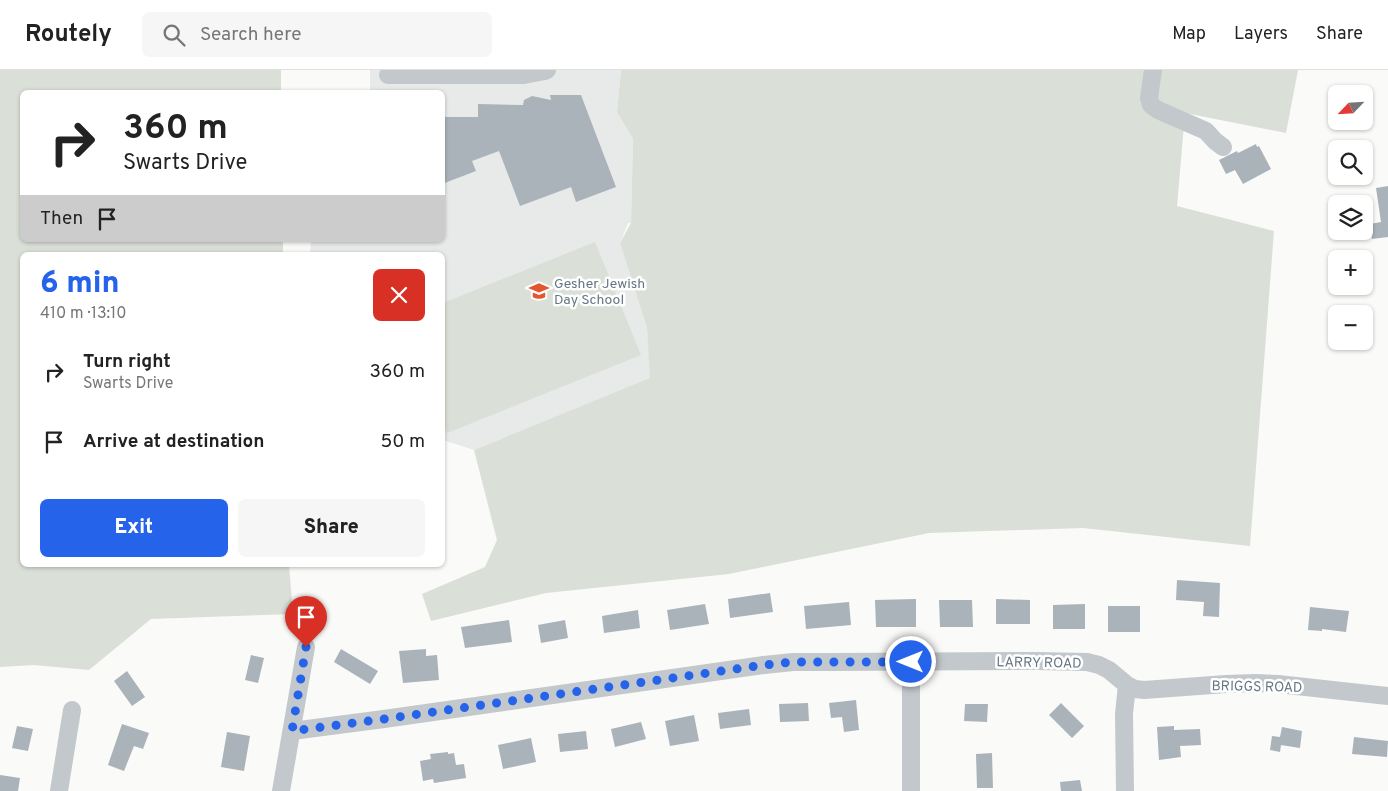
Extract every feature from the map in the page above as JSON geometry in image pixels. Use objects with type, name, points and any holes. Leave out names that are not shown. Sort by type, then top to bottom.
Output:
[{"type":"street","points":[[388,75],[524,75],[545,72],[547,70]]},
{"type":"street","points":[[1152,70],[1149,98],[1151,104],[1158,110],[1206,131],[1222,147]]},
{"type":"street","points":[[281,791],[306,647]]},
{"type":"street","points":[[292,731],[764,665],[793,662],[911,662],[911,791]]},
{"type":"street","name":"LARRY ROAD","points":[[911,662],[1087,662],[1109,670],[1127,685]]},
{"type":"street","name":"BRIGGS ROAD","points":[[1127,685],[1135,689],[1144,690],[1226,684],[1278,684],[1388,696]]},
{"type":"street","points":[[1125,791],[1124,714],[1127,685]]},
{"type":"street","points":[[59,791],[72,710]]},
{"type":"shaded area","points":[[0,70],[281,70],[281,90],[20,90],[20,242],[283,242],[283,252],[20,252],[20,567],[289,567],[293,614],[151,619],[89,670],[34,665],[0,667]]},
{"type":"shaded area","name":"Gesher Jewish Day School","points":[[370,70],[621,70],[617,112],[633,139],[631,223],[628,223],[620,243],[647,328],[651,378],[474,450],[445,441],[445,252],[310,252],[311,242],[445,242],[445,90],[370,90]]},
{"type":"shaded area","points":[[621,70],[1298,70],[1286,133],[1185,113],[1177,206],[1274,231],[1250,546],[1083,528],[929,533],[729,574],[546,593],[431,621],[422,594],[485,567],[497,540],[474,450],[650,378],[647,328],[620,243],[631,223],[633,139],[617,112]]},
{"type":"shaded area","points":[[595,242],[641,355],[447,433],[445,429],[445,302]]},
{"type":"building","points":[[550,95],[581,95],[616,187],[576,202],[571,187],[520,206],[499,151],[472,161],[476,171],[445,183],[445,117],[478,117],[478,104],[523,105],[524,100],[532,96],[551,100]]},
{"type":"building","points":[[1256,144],[1257,147],[1259,146],[1271,169],[1243,184],[1235,170],[1226,174],[1219,160]]},
{"type":"building","points":[[1388,186],[1388,237],[1373,239],[1373,223],[1381,222],[1376,188]]},
{"type":"building","points":[[1177,580],[1220,583],[1219,617],[1203,616],[1204,602],[1176,600]]},
{"type":"building","points":[[770,593],[773,612],[730,618],[728,599]]},
{"type":"building","points":[[916,599],[916,627],[876,627],[875,600]]},
{"type":"building","points":[[996,599],[1030,600],[1030,624],[996,624]]},
{"type":"building","points":[[939,600],[972,600],[973,627],[940,627]]},
{"type":"building","points":[[849,602],[851,625],[806,629],[804,606]]},
{"type":"building","points":[[705,604],[709,624],[670,630],[667,610]]},
{"type":"building","points":[[1085,604],[1085,629],[1053,629],[1053,605]]},
{"type":"building","points":[[1108,606],[1140,606],[1140,632],[1108,632]]},
{"type":"building","points":[[1310,607],[1349,611],[1346,632],[1322,629],[1322,631],[1308,630]]},
{"type":"building","points":[[638,610],[640,628],[604,633],[602,616]]},
{"type":"building","points":[[509,620],[512,642],[465,648],[461,627]]},
{"type":"building","points":[[565,620],[568,638],[541,643],[538,625]]},
{"type":"building","points":[[341,649],[378,671],[370,684],[334,662]]},
{"type":"building","points":[[426,649],[426,656],[437,655],[439,680],[403,683],[399,651]]},
{"type":"building","points":[[251,655],[264,658],[258,683],[245,680]]},
{"type":"building","points":[[127,671],[145,697],[132,706],[114,681]]},
{"type":"building","points":[[856,700],[859,730],[844,732],[842,717],[831,718],[829,703]]},
{"type":"building","points":[[808,703],[809,721],[780,722],[779,704]]},
{"type":"building","points":[[1061,703],[1084,726],[1072,738],[1049,715]]},
{"type":"building","points":[[965,704],[988,704],[987,722],[964,721]]},
{"type":"building","points":[[749,709],[751,725],[720,729],[718,713]]},
{"type":"building","points":[[694,715],[699,741],[670,746],[665,721]]},
{"type":"building","points":[[641,722],[646,739],[615,747],[611,729]]},
{"type":"building","points":[[122,724],[149,733],[143,749],[134,746],[124,771],[108,765]]},
{"type":"building","points":[[17,726],[33,729],[28,751],[12,748]]},
{"type":"building","points":[[1174,726],[1174,730],[1200,729],[1201,745],[1180,746],[1181,757],[1159,760],[1157,727]]},
{"type":"building","points":[[1282,727],[1302,731],[1300,748],[1281,745],[1280,752],[1270,750],[1272,736],[1280,737]]},
{"type":"building","points":[[586,731],[588,749],[560,752],[558,734]]},
{"type":"building","points":[[227,732],[250,736],[244,771],[221,767]]},
{"type":"building","points":[[1354,737],[1388,741],[1387,757],[1352,754]]},
{"type":"building","points":[[531,738],[536,762],[503,769],[498,745]]},
{"type":"building","points":[[448,752],[448,754],[454,753],[456,765],[464,764],[466,778],[434,783],[433,779],[423,781],[420,761],[431,759],[430,754]]},
{"type":"building","points":[[992,753],[993,788],[977,788],[976,754]]},
{"type":"building","points":[[0,775],[20,778],[18,791],[0,791]]},
{"type":"building","points":[[1080,780],[1082,791],[1061,791],[1060,782]]},
{"type":"place","name":"Gesher Jewish Day School","points":[[539,291]]},
{"type":"route","points":[[306,647],[292,731],[764,665],[793,662],[911,662]]}]
